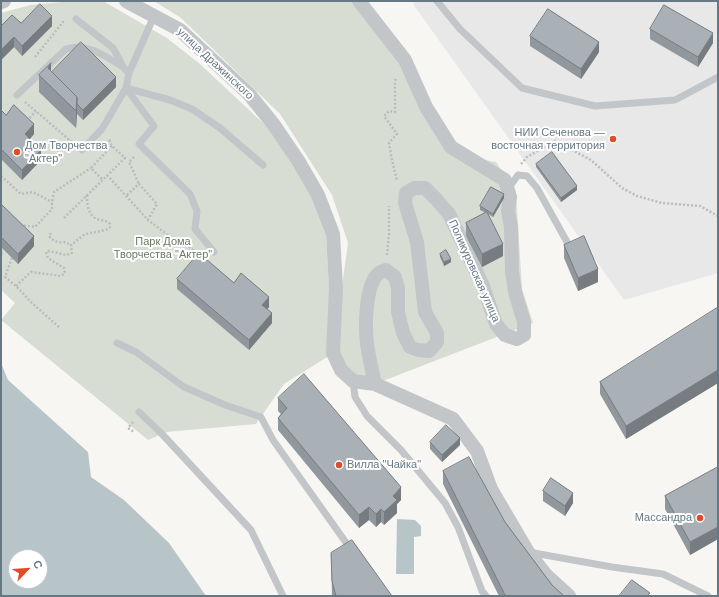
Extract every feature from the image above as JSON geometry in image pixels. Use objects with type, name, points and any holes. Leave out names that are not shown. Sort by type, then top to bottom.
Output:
[{"type":"street","name":"улица Дражинского","points":[[126,1],[180,30],[249,94],[274,125],[299,162],[318,195],[333,234],[336,288],[333,354],[341,370],[352,381]]},
{"type":"street","points":[[359,1],[405,60],[426,107],[451,147],[507,184]]},
{"type":"street","name":"Поликуровская улица","points":[[386,270],[395,277],[398,288],[398,312],[403,333],[410,347],[418,350],[429,351],[437,342],[437,333],[425,312],[417,242],[405,203],[406,193],[414,188],[425,188],[449,214],[483,286],[496,324],[505,335],[516,339],[524,334],[524,322],[515,292],[512,271],[511,227],[508,211],[510,197],[507,184]]},
{"type":"street","points":[[374,384],[367,343],[366,318],[368,294],[373,281],[378,274],[386,270]]},
{"type":"street","points":[[352,381],[374,384],[453,419],[477,451],[492,489],[528,552],[546,575],[569,596]]},
{"type":"lane","points":[[437,1],[460,29],[522,88],[595,106],[676,100],[718,77]]},
{"type":"lane","points":[[82,150],[102,129],[126,88],[126,70],[154,16]]},
{"type":"lane","points":[[76,19],[113,48],[126,70]]},
{"type":"lane","points":[[17,95],[66,49],[74,46],[93,49],[126,70]]},
{"type":"lane","points":[[126,88],[154,126],[139,144],[190,194],[197,211],[195,229],[214,252]]},
{"type":"lane","points":[[126,88],[170,100],[192,109],[220,128],[263,166]]},
{"type":"lane","points":[[507,184],[518,175],[527,176],[536,188],[574,254]]},
{"type":"lane","points":[[117,344],[136,352],[184,387],[225,405],[261,417],[273,440],[358,559]]},
{"type":"lane","points":[[352,381],[355,397],[367,416],[401,450],[445,503],[458,527],[478,581],[486,596]]},
{"type":"lane","points":[[139,412],[162,434],[251,530],[283,596]]},
{"type":"lane","points":[[528,552],[612,567],[663,574],[708,596]]},
{"type":"path","points":[[34,56],[62,22],[76,19]]},
{"type":"path","points":[[395,188],[398,181],[392,160],[390,143],[397,134],[384,116],[389,111],[395,112],[395,81],[399,76]]},
{"type":"path","points":[[17,95],[82,150]]},
{"type":"path","points":[[24,124],[36,111]]},
{"type":"path","points":[[102,129],[112,146],[129,162],[139,184],[157,204],[148,220]]},
{"type":"path","points":[[507,184],[527,157],[555,141],[591,160],[622,188],[637,196],[662,203],[700,206],[718,216]]},
{"type":"path","points":[[19,225],[35,227],[52,209],[54,192],[91,168],[112,146]]},
{"type":"path","points":[[129,162],[142,146]]},
{"type":"path","points":[[64,218],[125,158]]},
{"type":"path","points":[[91,168],[102,179]]},
{"type":"path","points":[[107,175],[127,195],[148,220],[169,236],[183,240],[195,229]]},
{"type":"path","points":[[1,176],[21,194],[33,192],[52,202]]},
{"type":"path","points":[[127,195],[139,184]]},
{"type":"path","points":[[71,245],[85,234],[106,230],[110,227],[110,224],[107,221],[95,219],[90,212],[87,203],[87,194]]},
{"type":"path","points":[[386,270],[389,234],[389,207],[391,201]]},
{"type":"path","points":[[51,233],[49,236],[53,240],[71,245]]},
{"type":"path","points":[[16,286],[31,272],[61,276],[65,273],[64,268],[48,258],[46,252],[49,251],[66,255],[72,253],[71,245]]},
{"type":"path","points":[[1,254],[4,251]]},
{"type":"path","points":[[5,277],[12,258]]},
{"type":"path","points":[[1,274],[16,286],[32,303],[60,328]]},
{"type":"path","points":[[133,422],[128,428],[134,432]]},
{"type":"shaded area","name":"НИИ Сеченова — восточная территория","points":[[414,1],[718,1],[718,273],[624,300],[413,4]]},
{"type":"shaded area","points":[[1,363],[8,380],[88,452],[91,477],[124,500],[169,543],[206,596],[1,596]]},
{"type":"shaded area","points":[[397,519],[415,520],[421,526],[421,536],[414,537],[414,574],[396,574]]},
{"type":"green space","name":"Парк Дома Творчества \"Актер\"","points":[[74,1],[103,1],[167,38],[200,64],[280,139],[308,185],[326,235],[333,351],[348,243],[332,195],[280,114],[181,18],[154,1],[359,1],[405,60],[426,107],[468,157],[496,162],[516,192],[522,289],[533,323],[375,384],[353,381],[332,354],[284,384],[256,424],[167,432],[148,440],[1,320],[15,303],[1,290],[1,13],[30,5]]},
{"type":"building","points":[[40,4],[52,16],[22,46],[14,37],[1,50],[1,26],[12,15],[21,23]]},
{"type":"building","points":[[664,5],[713,33],[698,57],[650,29]]},
{"type":"building","points":[[548,9],[599,42],[581,69],[530,36]]},
{"type":"building","points":[[81,42],[116,77],[83,110],[77,104],[77,97],[52,72]]},
{"type":"building","points":[[51,63],[48,68],[77,97],[76,111],[39,75]]},
{"type":"building","name":"Дом Творчества \"Актер\"","points":[[14,105],[34,124],[25,134],[41,150],[22,170],[1,149],[1,110],[6,115]]},
{"type":"building","points":[[552,152],[577,186],[561,198],[536,164]]},
{"type":"building","points":[[491,187],[504,194],[493,214],[480,206]]},
{"type":"building","points":[[1,204],[34,236],[18,254],[1,237]]},
{"type":"building","points":[[487,212],[503,244],[482,254],[466,223]]},
{"type":"building","points":[[584,236],[598,269],[578,278],[564,245]]},
{"type":"building","points":[[446,250],[451,259],[444,262],[440,254]]},
{"type":"building","points":[[199,253],[234,283],[241,273],[269,297],[262,305],[272,313],[249,340],[177,279]]},
{"type":"building","points":[[717,308],[718,370],[626,426],[600,382]]},
{"type":"building","name":"Вилла \"Чайка\"","points":[[304,374],[401,487],[393,496],[397,500],[384,512],[381,509],[376,514],[369,507],[359,515],[278,418],[287,408],[278,398]]},
{"type":"building","points":[[446,425],[460,438],[442,455],[430,442]]},
{"type":"building","points":[[469,457],[505,522],[552,585],[564,596],[505,595],[443,471]]},
{"type":"building","points":[[718,467],[718,527],[690,542],[665,496]]},
{"type":"building","points":[[551,478],[573,493],[565,506],[543,491]]},
{"type":"building","points":[[352,540],[392,596],[336,596],[332,581],[331,553]]},
{"type":"building","points":[[632,580],[650,593],[647,596],[621,596],[620,595]]},
{"type":"place","name":"НИИ Сеченова — восточная территория","points":[[613,139]]},
{"type":"place","name":"Дом Творчества \"Актер\"","points":[[17,152]]},
{"type":"place","name":"Вилла \"Чайка\"","points":[[339,465]]},
{"type":"place","name":"Массандра","points":[[700,518]]}]
